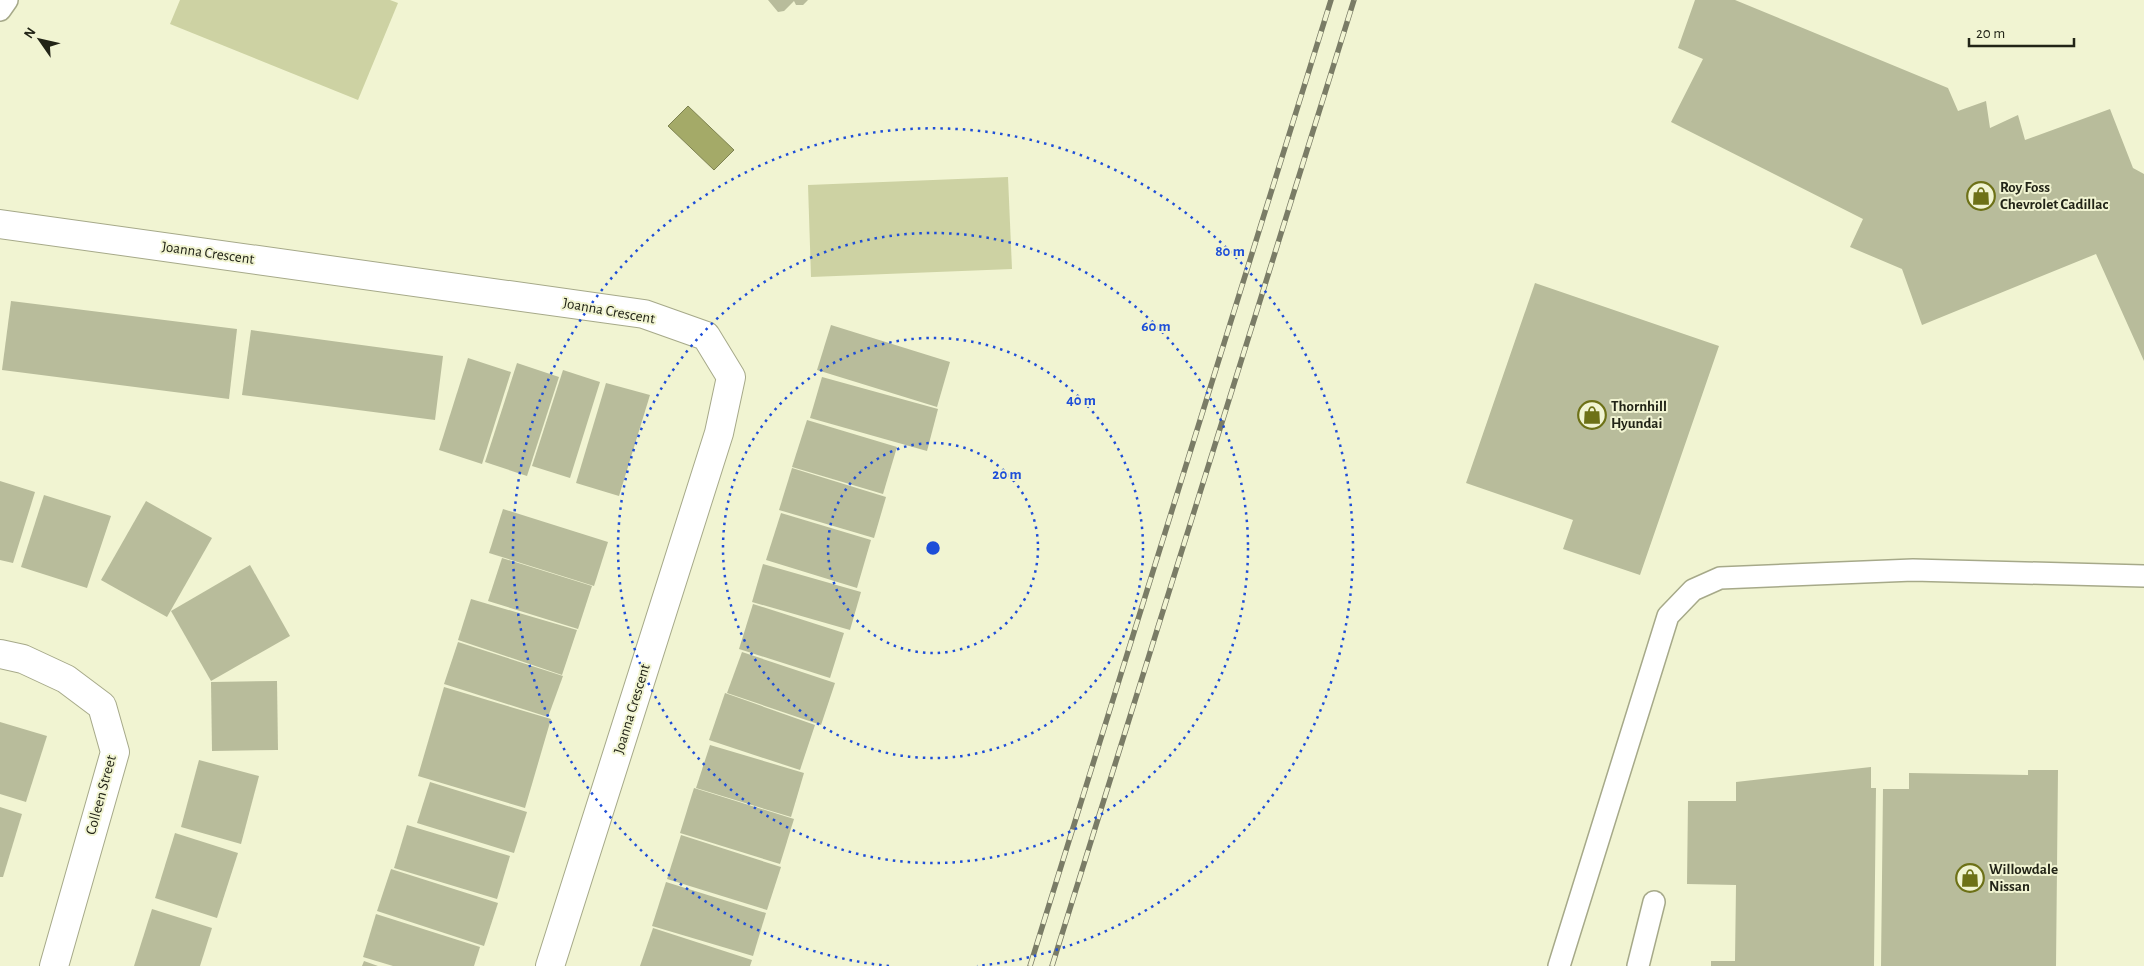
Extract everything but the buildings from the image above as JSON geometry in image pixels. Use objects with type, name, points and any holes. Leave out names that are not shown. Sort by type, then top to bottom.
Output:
[{"type":"street","name":"Joanna Crescent","points":[[0,224],[644,314],[706,336],[731,377],[718,433],[550,966]]},
{"type":"street","name":"Colleen Street","points":[[0,654],[23,659],[66,679],[102,706],[115,752],[54,966]]},
{"type":"lane","points":[[0,10],[7,0]]},
{"type":"lane","points":[[1559,966],[1668,616],[1693,590],[1720,578],[1913,570],[2144,576]]},
{"type":"lane","points":[[1638,966],[1654,902]]},
{"type":"shaded area","points":[[180,0],[390,0],[398,3],[358,100],[170,24]]},
{"type":"shaded area","points":[[688,106],[734,150],[714,170],[668,126]]},
{"type":"shaded area","points":[[1008,177],[1012,269],[811,277],[808,185]]},
{"type":"railway","points":[[1030,966],[1331,0]]},
{"type":"railway","points":[[1052,966],[1354,0]]},
{"type":"place","name":"Roy Foss Chevrolet Cadillac","points":[[1981,196]]},
{"type":"place","name":"Thornhill Hyundai","points":[[1592,415]]},
{"type":"place","name":"Willowdale Nissan","points":[[1970,878]]}]
